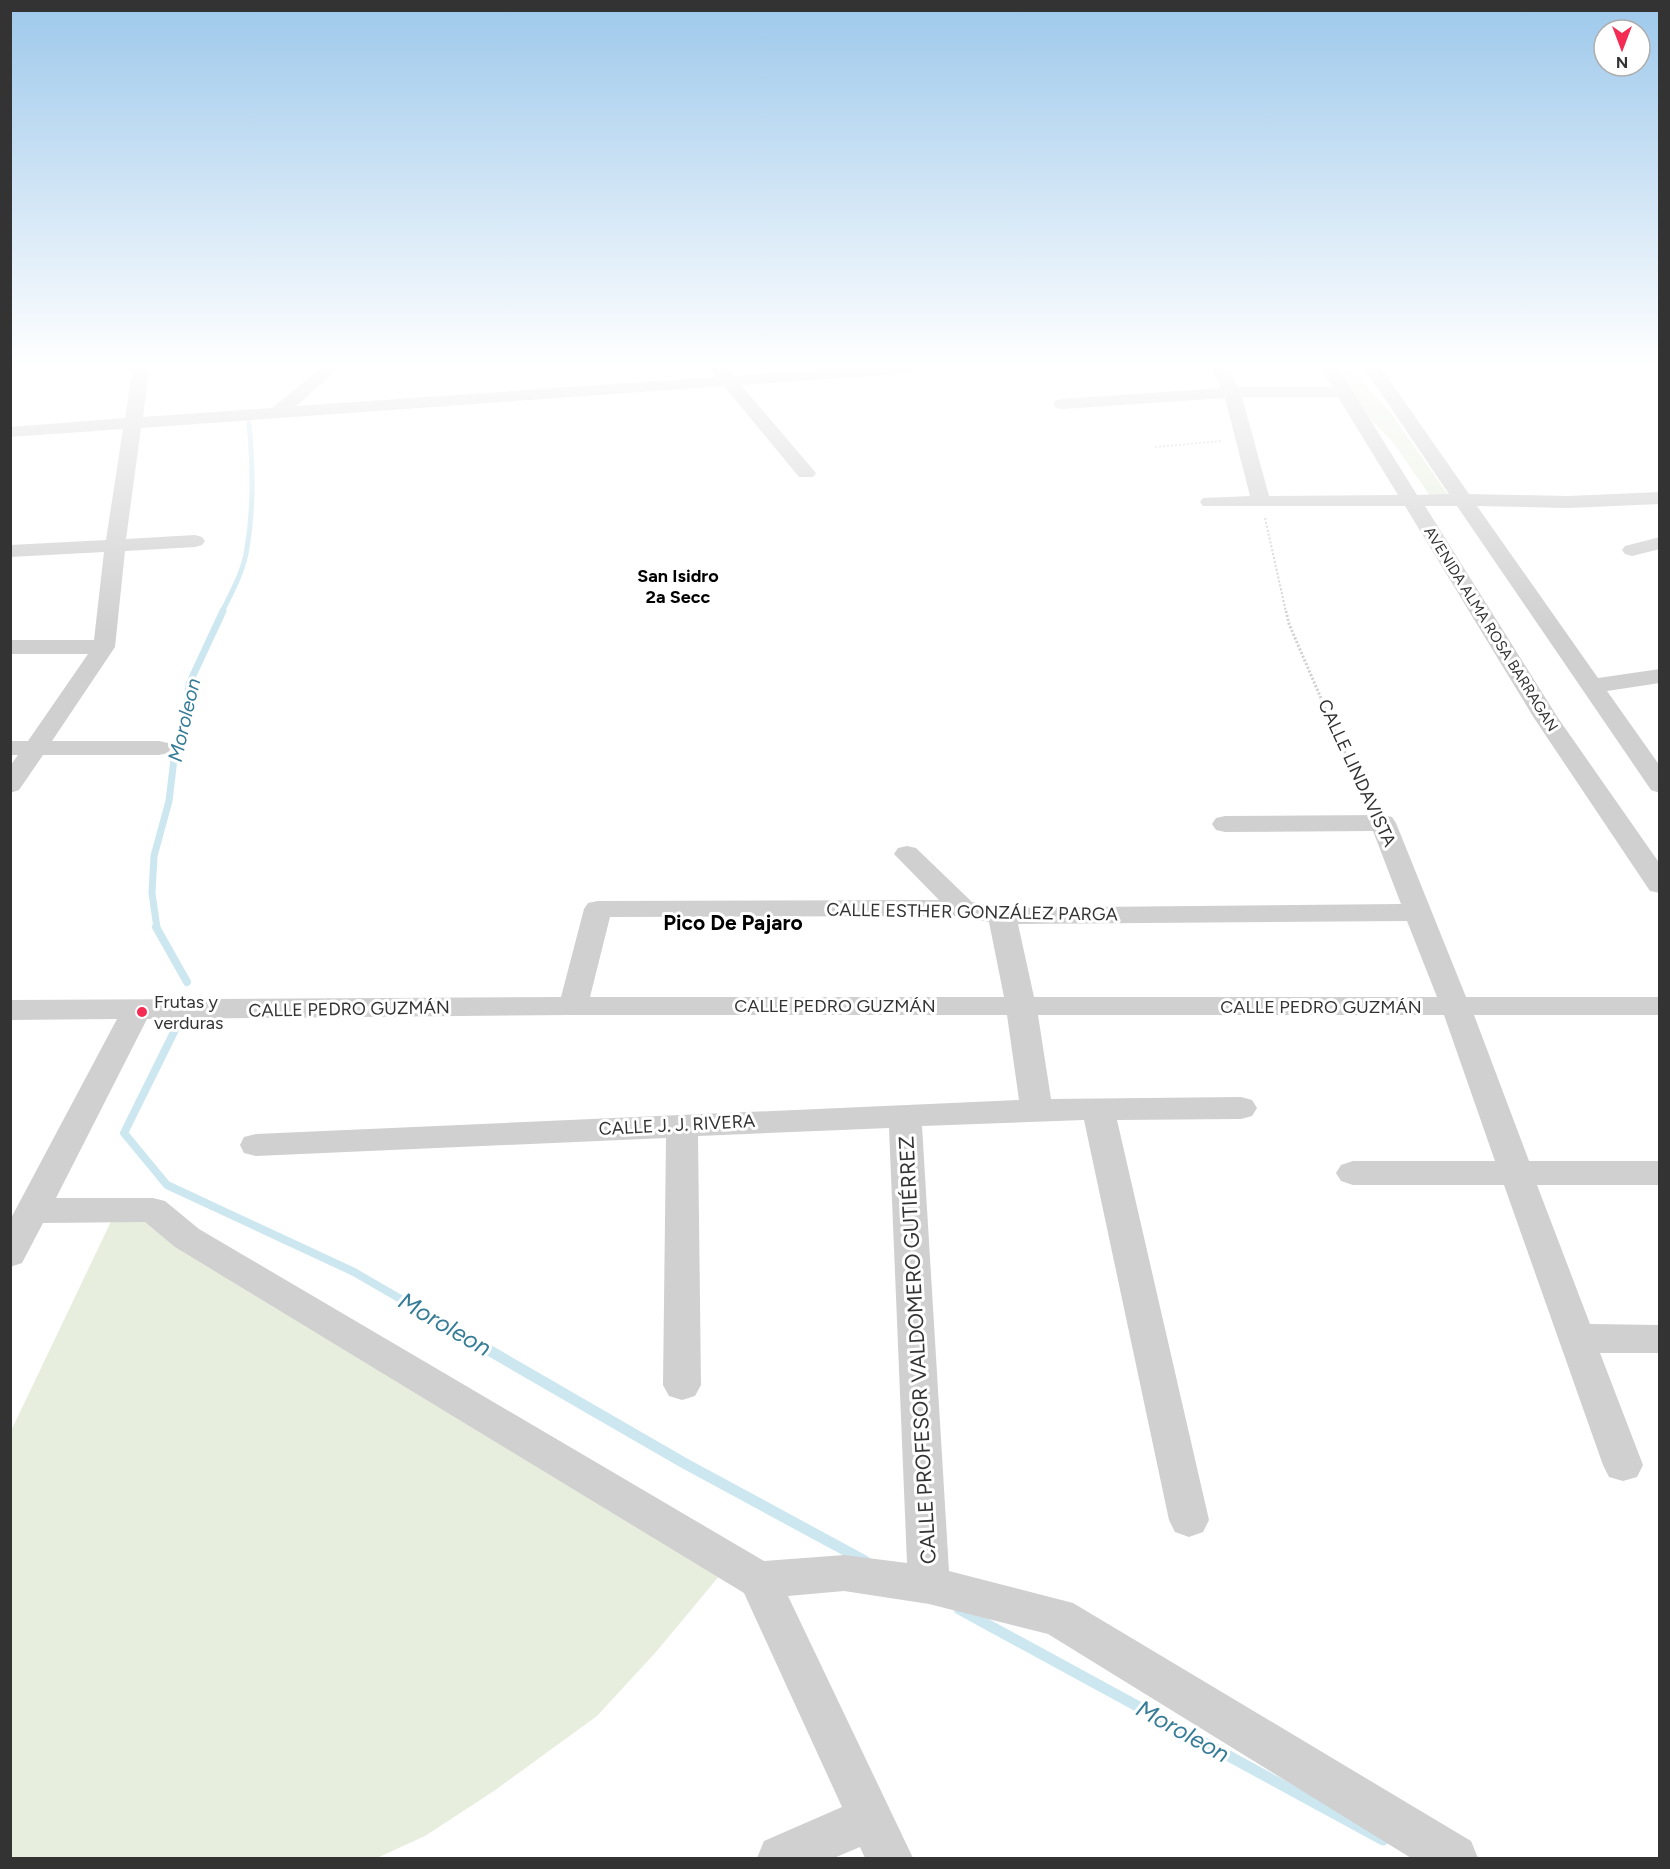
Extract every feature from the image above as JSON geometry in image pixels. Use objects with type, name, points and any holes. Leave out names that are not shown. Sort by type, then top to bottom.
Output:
[{"type":"street","points":[[10,785],[104,647],[128,455]]},
{"type":"street","points":[[791,455],[806,473]]},
{"type":"street","points":[[1248,455],[1261,502]]},
{"type":"street","name":"AVENIDA ALMA ROSA BARRAGAN","points":[[1383,455],[1546,718],[1659,885]]},
{"type":"street","points":[[1432,455],[1659,785]]},
{"type":"street","points":[[1210,502],[1463,500],[1568,502],[1659,498]]},
{"type":"street","points":[[10,551],[195,542]]},
{"type":"street","points":[[1632,550],[1659,543]]},
{"type":"street","points":[[10,648],[104,647]]},
{"type":"street","points":[[1591,686],[1659,676]]},
{"type":"street","points":[[10,748],[159,748]]},
{"type":"street","points":[[1225,824],[1383,824]]},
{"type":"street","name":"CALLE LINDAVISTA","points":[[1383,824],[1456,1008],[1623,1466]]},
{"type":"street","points":[[907,854],[963,908]]},
{"type":"street","name":"CALLE ESTHER GONZÁLEZ PARGA","points":[[573,1006],[598,909],[963,908],[1002,916],[1418,912]]},
{"type":"street","points":[[1002,916],[1021,1006],[1037,1110]]},
{"type":"street","name":"CALLE PEDRO GUZMÁN","points":[[10,1011],[573,1006],[1456,1008],[1659,1006]]},
{"type":"street","points":[[10,1254],[136,1011]]},
{"type":"street","name":"CALLE J. J. RIVERA","points":[[256,1145],[1037,1110],[1241,1108]]},
{"type":"street","points":[[1098,1109],[1189,1520]]},
{"type":"street","name":"CALLE PROFESOR VALDOMERO GUTIÉRREZ","points":[[905,1115],[929,1585]]},
{"type":"street","points":[[681,1125],[682,1385]]},
{"type":"street","points":[[1353,1173],[1659,1173]]},
{"type":"street","points":[[34,1211],[153,1210],[187,1238],[759,1580],[889,1858]]},
{"type":"street","points":[[1577,1338],[1659,1339]]},
{"type":"street","points":[[759,1580],[844,1573],[929,1585],[1058,1617],[1454,1858]]},
{"type":"street","points":[[781,1858],[871,1818]]},
{"type":"path","name":"CALLE LINDAVISTA","points":[[1261,502],[1289,624],[1342,747],[1383,824]]},
{"type":"green space","points":[[1402,455],[1420,455],[1449,496],[1430,496]]},
{"type":"green space","points":[[116,1211],[153,1211],[730,1563],[656,1652],[597,1716],[494,1791],[425,1836],[377,1858],[11,1858],[10,1433]]},
{"type":"waterway","name":"Moroleon","points":[[222,612],[237,581],[245,556],[251,517],[251,455]]},
{"type":"waterway","name":"Moroleon","points":[[157,928],[152,893],[154,856],[169,801],[174,759],[185,724],[189,684],[223,611]]},
{"type":"waterway","name":"Moroleon","points":[[156,927],[187,982]]},
{"type":"waterway","name":"Moroleon","points":[[176,1028],[124,1133],[167,1185],[354,1272],[468,1338]]},
{"type":"waterway","name":"Moroleon","points":[[466,1337],[684,1463],[865,1561]]},
{"type":"waterway","name":"Moroleon","points":[[959,1609],[1383,1840]]},
{"type":"place","name":"Frutas y verduras","points":[[142,1012]]},
{"type":"district","name":"San Isidro 2a Secc","points":[[678,586]]},
{"type":"district","name":"Pico De Pajaro","points":[[733,922]]}]
